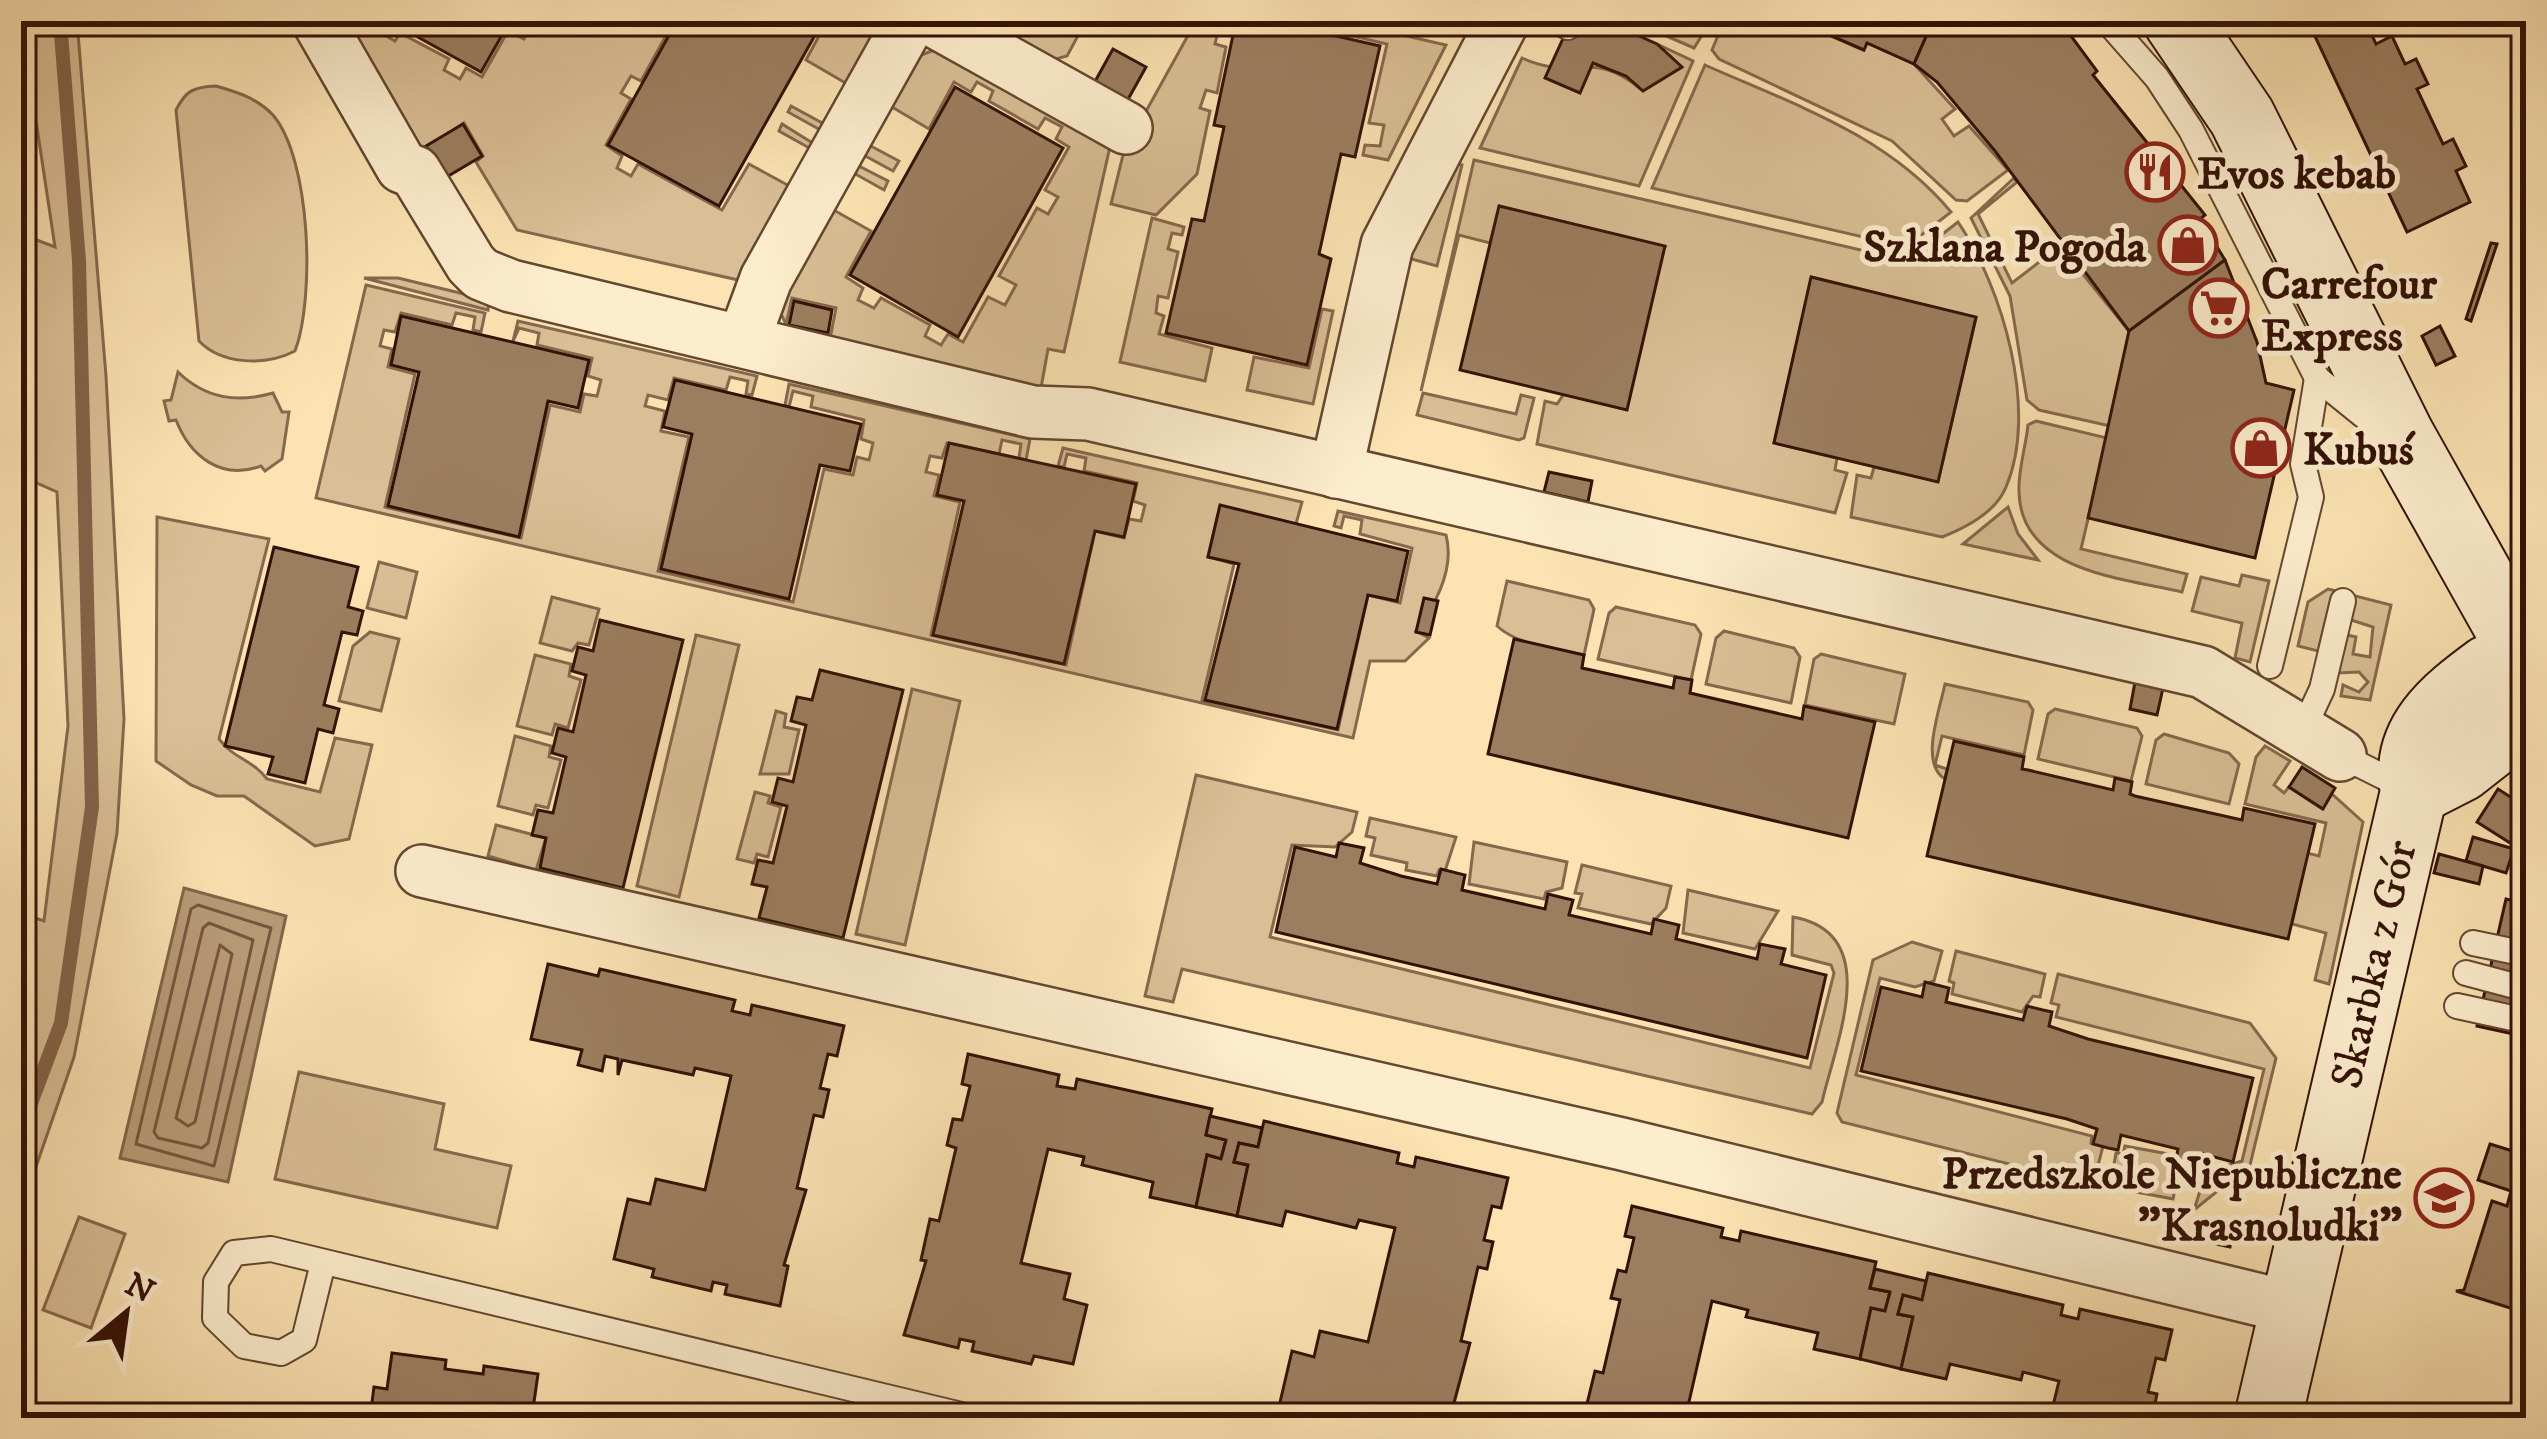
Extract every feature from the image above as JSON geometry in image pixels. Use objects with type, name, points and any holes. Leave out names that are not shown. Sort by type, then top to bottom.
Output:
[{"type":"street","points":[[318,21],[402,167],[415,172],[481,274],[1033,412],[1088,414],[2203,672],[2293,714]]},
{"type":"street","points":[[744,339],[766,279],[910,21]]},
{"type":"street","points":[[934,21],[1126,128]]},
{"type":"street","points":[[1336,472],[1387,245],[1503,21]]},
{"type":"street","points":[[2183,23],[2242,117],[2401,436],[2526,659]]},
{"type":"street","name":"Skarbka z Gór","points":[[2268,1418],[2414,792],[2414,751],[2445,701],[2488,669],[2526,672]]},
{"type":"street","name":"Skarbka z Gór","points":[[2414,792],[2461,768],[2526,717]]},
{"type":"street","points":[[422,871],[1622,1144],[2293,1308]]},
{"type":"lane","points":[[2107,21],[2157,79],[2191,130],[2317,378],[2371,422],[2401,436]]},
{"type":"lane","points":[[2293,714],[2311,497],[2303,464],[2317,378]]},
{"type":"lane","points":[[2293,714],[2322,688],[2343,601]]},
{"type":"lane","points":[[2293,714],[2414,792]]},
{"type":"lane","points":[[2473,943],[2526,954]]},
{"type":"lane","points":[[2466,973],[2526,989]]},
{"type":"lane","points":[[2457,1006],[2526,1021]]},
{"type":"lane","points":[[323,1263],[304,1340],[280,1353],[244,1346],[214,1318],[216,1282],[234,1253],[271,1249],[974,1418]]},
{"type":"shaded area","points":[[21,21],[77,21],[106,376],[124,719],[117,833],[74,1057],[21,1210],[21,913],[44,921],[68,726],[57,492],[21,476],[21,234],[55,247]]},
{"type":"shaded area","points":[[338,21],[380,21],[379,32],[395,41],[400,33],[449,59],[444,70],[460,79],[466,68],[482,77],[508,31],[524,39],[534,21],[674,21],[641,81],[631,76],[621,93],[631,99],[606,145],[622,156],[617,168],[631,176],[638,164],[722,210],[749,164],[793,188],[813,150],[779,131],[782,124],[819,147],[731,314],[738,280],[517,230],[476,162],[483,156],[464,123],[414,156]]},
{"type":"shaded area","points":[[827,21],[872,21],[875,35],[849,85],[806,60]]},
{"type":"shaded area","points":[[982,21],[1012,25],[1028,21],[1048,32],[1054,21],[1086,21],[1067,56],[1052,60]]},
{"type":"shaded area","points":[[1196,21],[1232,21],[1230,29],[1219,27],[1215,44],[1226,47],[1217,93],[1206,90],[1200,108],[1210,111],[1197,174],[1156,215],[1111,204],[1124,151]]},
{"type":"shaded area","points":[[1290,21],[1341,21],[1446,45],[1388,160],[1363,155],[1365,145],[1380,146],[1384,125],[1369,123],[1387,44]]},
{"type":"shaded area","points":[[1632,21],[1711,21],[1694,48]]},
{"type":"shaded area","points":[[1724,21],[1797,21],[1863,50],[1867,43],[1914,64],[1955,109],[1942,119],[1954,136],[1969,126],[2008,170],[1967,201],[1956,200],[1892,141],[1719,59],[1712,50]]},
{"type":"shaded area","points":[[1657,44],[1693,61],[1639,186],[1480,148],[1522,58],[1539,65],[1610,71],[1643,91],[1681,68]]},
{"type":"shaded area","points":[[934,50],[1111,142],[1064,352],[1048,349],[1041,388],[830,339],[836,308],[792,298],[786,324],[778,308],[851,162],[888,181],[884,190],[850,171],[830,208],[871,231],[846,277],[863,288],[858,300],[874,308],[881,298],[930,325],[925,336],[941,345],[948,334],[963,342],[988,297],[1005,305],[1016,285],[999,276],[1037,208],[1048,214],[1058,197],[1045,190],[1069,147],[1056,139],[1062,127],[1045,118],[1038,129],[989,101],[993,91],[977,82],[971,92],[954,82],[929,129],[887,104],[865,143],[899,161],[893,171],[858,152],[914,58]]},
{"type":"shaded area","points":[[1705,65],[1869,142],[1926,185],[1951,212],[1906,247],[1652,188]]},
{"type":"shaded area","points":[[216,86],[253,100],[273,115],[286,136],[302,195],[307,265],[301,327],[295,351],[271,359],[232,359],[199,341],[176,110],[192,91]]},
{"type":"shaded area","points":[[846,91],[824,132],[788,112],[791,106],[826,125]]},
{"type":"shaded area","points":[[1474,160],[1908,261],[1958,222],[1989,280],[2017,386],[2015,456],[2001,496],[1979,518],[1942,537],[1851,517],[1857,475],[1871,478],[1874,467],[1938,481],[1976,318],[1812,277],[1774,443],[1837,458],[1835,470],[1847,473],[1835,513],[1537,444],[1545,401],[1557,404],[1665,247],[1500,206],[1490,243],[1459,235],[1421,391]]},
{"type":"shaded area","points":[[1453,163],[1462,165],[1437,266],[1404,257]]},
{"type":"shaded area","points":[[2014,178],[2017,182],[1978,214],[2012,283],[2060,246],[2129,331],[2110,426],[2039,410],[2027,400],[2010,296],[1971,218]]},
{"type":"shaded area","points":[[1152,218],[1184,227],[1182,235],[1172,233],[1168,249],[1178,252],[1168,298],[1158,296],[1156,313],[1164,316],[1159,334],[1212,348],[1205,381],[1120,362]]},
{"type":"shaded area","points":[[364,278],[398,278],[489,300],[488,310]]},
{"type":"shaded area","points":[[366,285],[485,313],[481,332],[473,330],[475,317],[456,313],[452,325],[401,313],[395,332],[384,330],[380,346],[392,349],[388,367],[415,374],[385,507],[521,538],[550,405],[580,412],[584,394],[597,396],[601,380],[588,376],[592,358],[537,345],[539,333],[519,328],[513,341],[518,321],[757,376],[752,395],[746,394],[748,381],[730,377],[726,390],[674,378],[668,400],[648,395],[645,406],[665,411],[661,431],[689,437],[658,571],[793,602],[824,469],[853,475],[857,457],[869,460],[873,443],[861,439],[864,420],[811,407],[813,396],[793,391],[789,407],[785,405],[789,384],[1030,439],[1026,460],[1019,458],[1021,444],[1002,440],[999,454],[947,443],[942,458],[930,456],[926,472],[939,475],[934,496],[960,502],[931,635],[1066,665],[1095,531],[1124,538],[1129,519],[1141,521],[1145,505],[1133,501],[1137,483],[1084,471],[1086,458],[1067,454],[1064,467],[1058,466],[1063,448],[1302,502],[1296,524],[1220,506],[1208,556],[1234,564],[1202,700],[1338,730],[1368,595],[1400,603],[1412,548],[1360,534],[1362,520],[1344,516],[1341,528],[1334,526],[1338,511],[1446,535],[1448,561],[1442,586],[1416,631],[1429,638],[1405,661],[1370,661],[1353,738],[316,498]]},
{"type":"shaded area","points":[[1322,309],[1333,311],[1313,404],[1247,390],[1254,357],[1309,368]]},
{"type":"shaded area","points":[[178,372],[222,396],[273,393],[282,412],[289,412],[282,459],[265,471],[261,466],[233,470],[198,454],[176,420],[169,421],[164,401],[171,400]]},
{"type":"shaded area","points":[[1423,393],[1516,414],[1521,395],[1534,398],[1524,438],[1519,440],[1417,415]]},
{"type":"shaded area","points":[[2036,421],[2107,438],[2081,549],[2187,574],[2182,592],[2079,567],[2037,539],[2024,518],[2019,491],[2028,425]]},
{"type":"shaded area","points":[[2008,507],[2018,534],[2038,560],[1963,544]]},
{"type":"shaded area","points":[[157,517],[269,539],[219,739],[267,779],[320,792],[335,738],[372,745],[349,839],[315,846],[244,796],[217,796],[156,761]]},
{"type":"shaded area","points":[[379,562],[417,572],[406,618],[367,608]]},
{"type":"shaded area","points":[[2242,575],[2269,581],[2250,662],[2235,658],[2242,623],[2192,611],[2201,577],[2239,586]]},
{"type":"shaded area","points":[[1507,581],[1589,600],[1594,609],[1584,655],[1527,642],[1497,626]]},
{"type":"shaded area","points":[[2328,589],[2391,605],[2370,700],[2341,696],[2343,685],[2359,692],[2368,682],[2359,672],[2338,673],[2347,635],[2356,637],[2353,654],[2370,657],[2373,627],[2351,620],[2354,603],[2331,598],[2318,651],[2298,646],[2308,602]]},
{"type":"shaded area","points":[[552,597],[599,609],[589,645],[578,643],[572,651],[540,643]]},
{"type":"shaded area","points":[[1616,607],[1695,625],[1701,634],[1691,680],[1598,659],[1609,613]]},
{"type":"shaded area","points":[[1724,631],[1794,648],[1800,657],[1791,703],[1706,684],[1716,638]]},
{"type":"shaded area","points":[[370,632],[399,639],[381,711],[339,701],[353,646]]},
{"type":"shaded area","points":[[696,635],[739,645],[679,897],[637,886]]},
{"type":"shaded area","points":[[1821,654],[1905,674],[1894,724],[1805,705],[1814,659]]},
{"type":"shaded area","points":[[535,655],[571,664],[569,676],[581,680],[568,728],[555,724],[552,735],[517,726]]},
{"type":"shaded area","points":[[1945,684],[2028,702],[2033,710],[2024,755],[1942,736],[1935,765],[1947,769],[1945,779],[1937,772],[1933,761],[1932,749]]},
{"type":"shaded area","points":[[912,689],[960,701],[905,945],[856,934]]},
{"type":"shaded area","points":[[2055,709],[2137,728],[2142,736],[2131,781],[2038,759],[2048,714]]},
{"type":"shaded area","points":[[776,711],[786,714],[784,727],[799,730],[789,774],[760,774]]},
{"type":"shaded area","points":[[2164,734],[2229,753],[2239,764],[2229,804],[2146,784],[2156,740]]},
{"type":"shaded area","points":[[515,736],[551,746],[549,757],[561,760],[548,808],[536,805],[533,815],[498,806]]},
{"type":"shaded area","points":[[2265,746],[2290,761],[2274,785],[2284,793],[2289,787],[2322,809],[2332,794],[2363,822],[2329,984],[2315,980],[2326,933],[2292,924],[2307,853],[2319,856],[2326,823],[2245,804],[2256,757]]},
{"type":"shaded area","points":[[1196,775],[1357,812],[1352,832],[1335,847],[1292,845],[1270,937],[1810,1068],[1834,973],[1831,965],[1792,955],[1793,917],[1821,927],[1838,944],[1846,966],[1847,993],[1822,1102],[1812,1114],[1182,969],[1173,1002],[1145,996]]},
{"type":"shaded area","points":[[755,792],[770,796],[768,803],[781,807],[768,857],[757,854],[754,863],[737,859]]},
{"type":"shaded area","points":[[1370,818],[1456,837],[1445,871],[1439,870],[1437,876],[1406,870],[1407,863],[1371,855],[1375,838],[1366,836]]},
{"type":"shaded area","points":[[496,825],[546,838],[536,870],[488,856]]},
{"type":"shaded area","points":[[1474,842],[1567,862],[1562,888],[1546,892],[1544,899],[1469,884]]},
{"type":"shaded area","points":[[1582,865],[1671,886],[1666,908],[1651,924],[1578,908],[1582,894],[1575,893]]},
{"type":"shaded area","points":[[1688,890],[1778,911],[1755,949],[1683,933]]},
{"type":"shaded area","points":[[1912,942],[1942,951],[1934,981],[1915,987],[1880,978],[1856,1075],[2092,1136],[2091,1143],[2103,1146],[2093,1185],[1842,1122],[1837,1113],[1873,960]]},
{"type":"shaded area","points":[[1956,951],[2045,974],[2040,997],[2033,996],[2022,1012],[1952,994],[1954,983],[1949,981]]},
{"type":"shaded area","points":[[2058,974],[2250,1023],[2276,1058],[2250,1165],[2194,1210],[2206,1172],[2242,1161],[2264,1069],[2056,1017],[2059,1005],[2051,1003]]},
{"type":"shaded area","points":[[299,1072],[444,1104],[435,1149],[511,1166],[497,1228],[275,1179]]},
{"type":"shaded area","points":[[2125,1146],[2174,1155],[2172,1166],[2179,1169],[2173,1199],[2110,1187],[2116,1153],[2123,1154]]},
{"type":"shaded area","points":[[79,1217],[125,1234],[91,1328],[43,1310]]},
{"type":"water","points":[[184,888],[286,916],[228,1182],[120,1158]]},
{"type":"building","points":[[389,21],[510,21],[481,72]]},
{"type":"building","points":[[677,21],[823,21],[719,206],[608,145]]},
{"type":"building","points":[[1236,21],[1270,21],[1380,46],[1355,157],[1341,154],[1319,254],[1331,259],[1307,365],[1166,333],[1192,219],[1204,221],[1224,127],[1214,125]]},
{"type":"building","points":[[1571,21],[1605,21],[1657,44],[1682,67],[1643,91],[1626,76],[1593,63],[1580,93],[1545,78]]},
{"type":"building","points":[[1797,21],[1933,21],[1914,64],[1867,43],[1864,50]]},
{"type":"building","points":[[1933,21],[2060,21],[2097,71],[2093,75],[2205,215],[2200,219],[2225,260],[2129,331],[1995,151],[1937,82],[1914,64]]},
{"type":"building","points":[[2330,21],[2352,21],[2371,33],[2376,44],[2392,36],[2405,64],[2416,59],[2428,84],[2417,89],[2443,144],[2453,139],[2466,166],[2456,171],[2470,202],[2407,232],[2312,30]]},
{"type":"building","points":[[1113,49],[1146,67],[1126,103],[1093,85]]},
{"type":"building","points":[[955,87],[1063,148],[958,337],[850,275]]},
{"type":"building","points":[[463,124],[482,156],[445,178],[426,146]]},
{"type":"building","points":[[1499,206],[1665,246],[1627,410],[1460,370]]},
{"type":"building","points":[[2491,243],[2497,244],[2471,321],[2466,319]]},
{"type":"building","points":[[2225,260],[2257,342],[2266,383],[2294,390],[2255,558],[2088,518],[2129,331]]},
{"type":"building","points":[[1811,277],[1976,317],[1938,482],[1774,443]]},
{"type":"building","points":[[794,301],[832,310],[828,333],[789,325]]},
{"type":"building","points":[[401,316],[589,360],[578,408],[548,401],[519,537],[388,506],[419,372],[391,365]]},
{"type":"building","points":[[2440,326],[2455,356],[2436,365],[2422,336]]},
{"type":"building","points":[[675,380],[861,424],[850,471],[820,465],[789,599],[661,569],[692,434],[663,427]]},
{"type":"building","points":[[949,443],[1136,484],[1124,537],[1095,531],[1064,664],[933,635],[964,501],[937,495]]},
{"type":"building","points":[[1549,472],[1592,481],[1588,502],[1544,492]]},
{"type":"building","points":[[1220,505],[1408,551],[1397,601],[1368,595],[1337,729],[1205,700],[1239,564],[1208,557]]},
{"type":"building","points":[[274,547],[358,567],[348,607],[363,611],[357,635],[342,632],[324,705],[339,709],[333,733],[318,729],[305,783],[268,774],[273,757],[225,746]]},
{"type":"building","points":[[1424,598],[1438,601],[1430,635],[1416,632]]},
{"type":"building","points":[[600,620],[683,640],[623,888],[540,868],[546,838],[532,835],[538,810],[553,813],[566,757],[552,753],[558,728],[573,732],[586,675],[572,671],[578,647],[593,651]]},
{"type":"building","points":[[1514,639],[1584,655],[1582,668],[1673,688],[1675,677],[1692,680],[1690,693],[1802,719],[1804,706],[1875,722],[1848,838],[1488,754]]},
{"type":"building","points":[[820,670],[903,690],[843,938],[759,918],[767,887],[752,884],[758,860],[773,863],[787,806],[772,802],[778,778],[793,782],[806,725],[791,721],[797,697],[812,700]]},
{"type":"building","points":[[2135,682],[2163,688],[2157,715],[2130,709]]},
{"type":"building","points":[[1954,741],[2024,757],[2022,769],[2113,790],[2115,778],[2132,782],[2130,794],[2135,796],[2242,820],[2244,808],[2315,824],[2288,939],[1927,856]]},
{"type":"building","points":[[2302,767],[2335,788],[2323,809],[2289,787]]},
{"type":"building","points":[[2498,789],[2526,807],[2526,853],[2477,822]]},
{"type":"building","points":[[2473,837],[2514,849],[2506,873],[2466,861]]},
{"type":"building","points":[[1339,843],[1364,848],[1360,863],[1401,876],[1437,884],[1441,869],[1465,875],[1462,890],[1545,909],[1548,894],[1573,900],[1569,915],[1651,934],[1654,919],[1679,925],[1676,939],[1757,959],[1760,944],[1785,949],[1781,964],[1826,975],[1807,1058],[1276,932],[1295,847],[1336,857]]},
{"type":"building","points":[[2439,854],[2483,866],[2479,884],[2434,873]]},
{"type":"building","points":[[2506,899],[2526,904],[2526,1002],[2518,1035],[2477,1026]]},
{"type":"building","points":[[548,964],[598,976],[600,969],[735,1000],[732,1011],[750,1015],[752,1005],[844,1026],[837,1056],[828,1054],[820,1088],[829,1090],[823,1117],[814,1115],[797,1188],[806,1190],[784,1265],[788,1266],[780,1306],[725,1294],[727,1285],[713,1282],[711,1291],[652,1277],[654,1269],[614,1259],[628,1199],[650,1204],[656,1179],[705,1190],[731,1076],[695,1068],[693,1075],[622,1060],[618,1075],[618,1059],[605,1056],[602,1071],[578,1065],[582,1050],[531,1039]]},
{"type":"building","points":[[1925,982],[1949,988],[1946,1002],[2023,1020],[2027,1006],[2052,1012],[2049,1026],[2088,1039],[2253,1078],[2233,1162],[2203,1154],[2199,1169],[2175,1164],[2178,1149],[2121,1135],[2118,1150],[2108,1148],[2093,1144],[2097,1129],[2067,1119],[1861,1071],[1881,987],[1922,997]]},
{"type":"building","points":[[968,1054],[1059,1075],[1057,1086],[1075,1089],[1077,1079],[1212,1109],[1206,1135],[1226,1140],[1221,1159],[1207,1155],[1196,1207],[1150,1197],[1153,1182],[1082,1165],[1084,1157],[1048,1149],[1021,1263],[1070,1274],[1064,1299],[1087,1305],[1073,1364],[1034,1356],[1031,1364],[972,1351],[974,1342],[960,1339],[958,1348],[904,1335],[926,1261],[921,1260],[930,1219],[939,1221],[956,1148],[947,1145],[953,1119],[962,1120],[970,1086],[962,1084]]},
{"type":"building","points":[[1210,1116],[1262,1128],[1258,1147],[1239,1143],[1234,1162],[1248,1165],[1237,1216],[1196,1207],[1207,1155],[1221,1159],[1226,1140],[1206,1135]]},
{"type":"building","points":[[1264,1121],[1399,1153],[1397,1163],[1414,1167],[1416,1157],[1508,1178],[1501,1208],[1492,1206],[1484,1240],[1493,1242],[1487,1269],[1478,1267],[1461,1341],[1470,1343],[1450,1418],[1306,1418],[1278,1411],[1292,1351],[1314,1357],[1320,1331],[1368,1342],[1395,1228],[1359,1220],[1356,1228],[1286,1211],[1282,1226],[1237,1216],[1248,1165],[1234,1162],[1239,1143],[1258,1147]]},
{"type":"building","points":[[2490,1144],[2526,1155],[2526,1313],[2456,1291],[2464,1290],[2492,1201],[2507,1206],[2511,1191],[2478,1180]]},
{"type":"building","points":[[1632,1206],[1723,1228],[1721,1237],[1739,1241],[1741,1231],[1876,1262],[1870,1288],[1890,1292],[1885,1311],[1871,1308],[1860,1359],[1814,1349],[1818,1333],[1746,1317],[1748,1310],[1712,1301],[1686,1415],[1701,1418],[1589,1418],[1585,1412],[1595,1371],[1603,1373],[1620,1300],[1611,1298],[1618,1270],[1626,1272],[1634,1238],[1625,1236]]},
{"type":"building","points":[[2210,1225],[2234,1230],[2230,1247],[2207,1242]]},
{"type":"building","points":[[1875,1269],[1926,1281],[1922,1300],[1903,1295],[1898,1314],[1913,1317],[1901,1369],[1860,1359],[1871,1308],[1885,1311],[1890,1292],[1870,1288]]},
{"type":"building","points":[[1928,1273],[2063,1305],[2061,1315],[2078,1319],[2080,1309],[2172,1330],[2165,1360],[2156,1358],[2148,1392],[2157,1394],[2152,1418],[2050,1418],[2059,1381],[2023,1372],[2021,1380],[1950,1364],[1946,1379],[1901,1369],[1913,1317],[1898,1314],[1903,1295],[1922,1300]]},
{"type":"building","points":[[392,1353],[446,1360],[445,1369],[483,1374],[484,1366],[538,1374],[533,1409],[545,1411],[544,1418],[370,1418],[374,1387],[387,1389]]},
{"type":"waterway","points":[[21,1130],[61,1023],[92,807],[79,261],[60,21]]},
{"type":"place","name":"Evos kebab","points":[[2155,172]]},
{"type":"place","name":"Szklana Pogoda","points":[[2188,245]]},
{"type":"place","name":"Carrefour Express","points":[[2219,308]]},
{"type":"place","name":"Kubuś","points":[[2261,448]]},
{"type":"place","name":"Przedszkole Niepubliczne \"Krasnoludki\"","points":[[2444,1198]]}]
